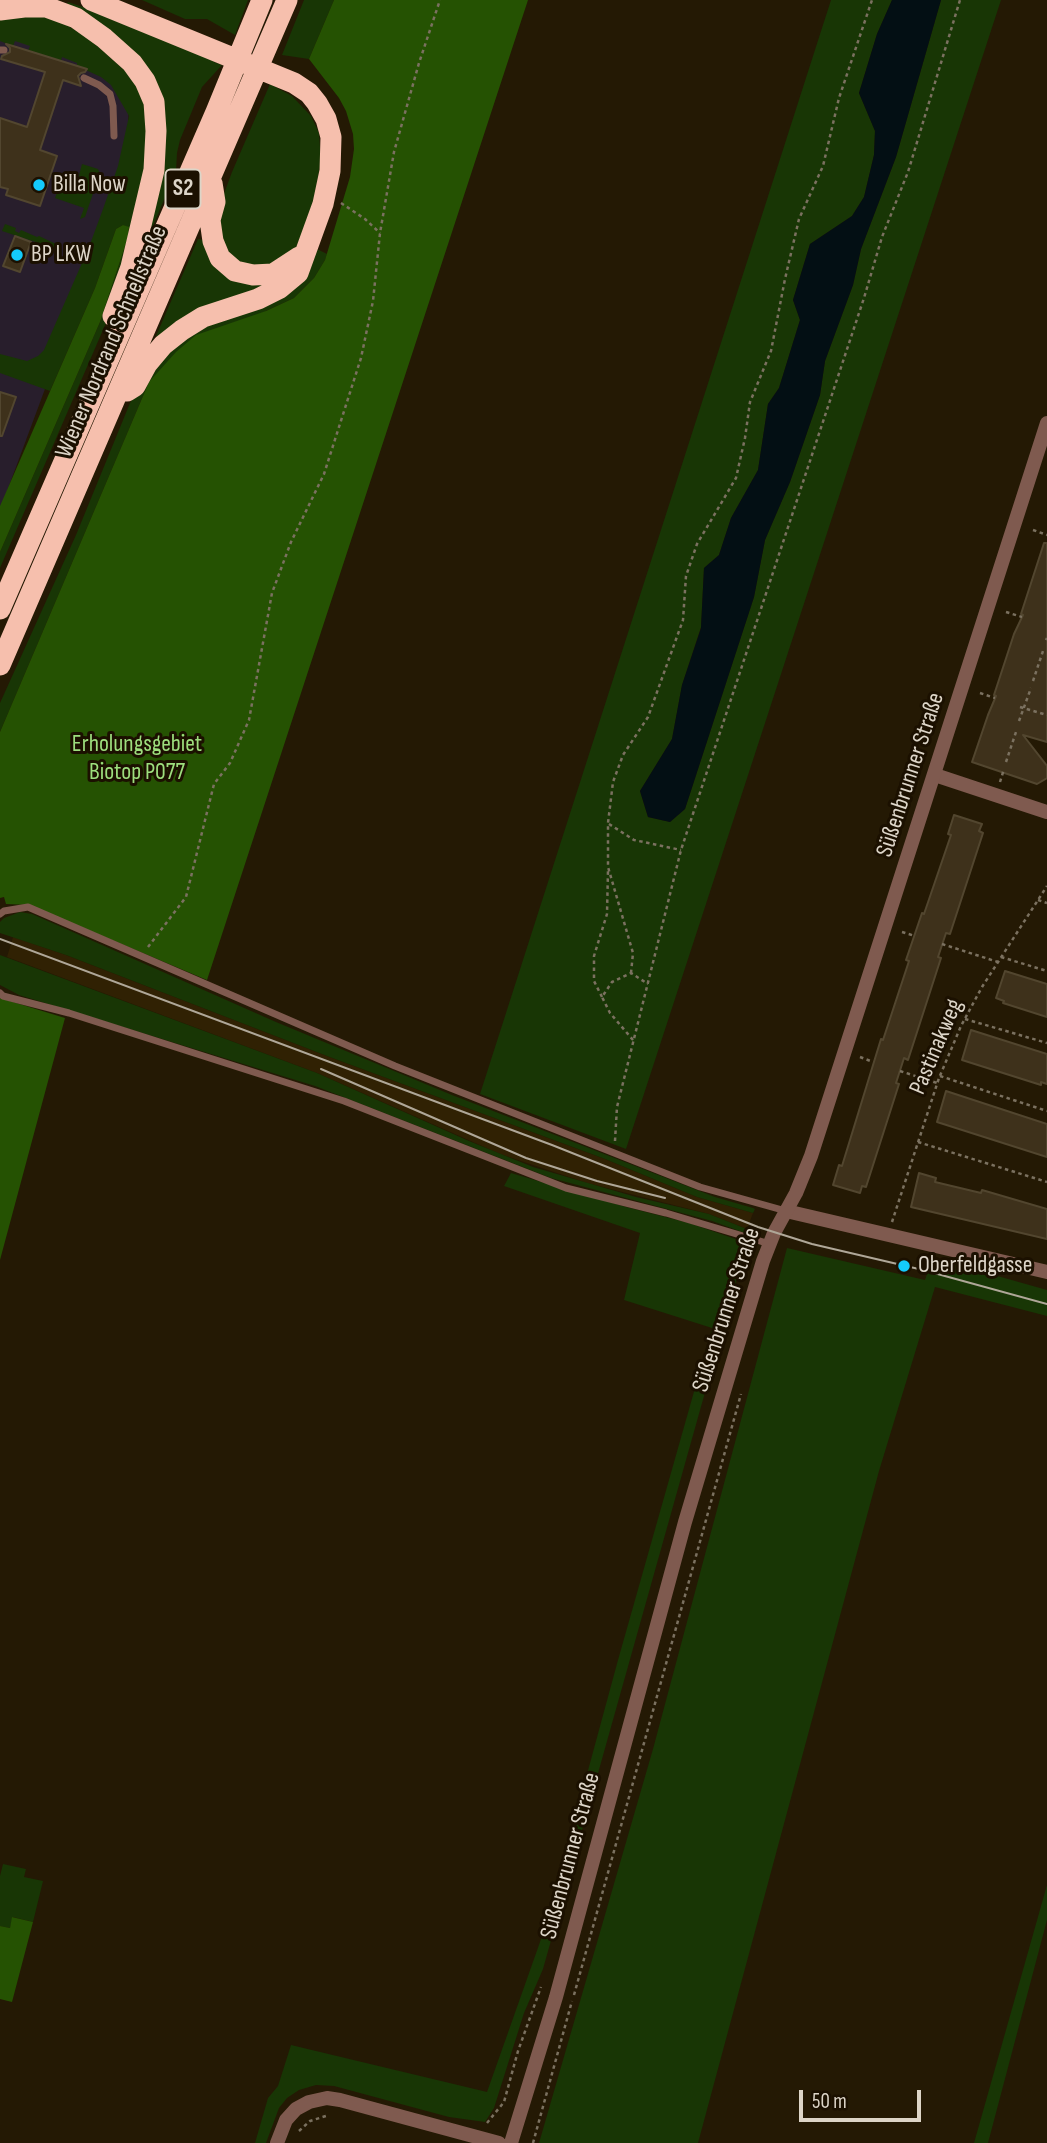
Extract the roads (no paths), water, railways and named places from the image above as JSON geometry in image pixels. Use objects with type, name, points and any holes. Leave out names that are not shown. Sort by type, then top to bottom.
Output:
[{"type":"highway","points":[[92,0],[293,83],[309,93],[317,103],[326,119],[331,137],[330,171],[323,204],[298,273],[280,288],[258,299],[203,317],[182,330],[163,345],[147,364],[135,386],[116,397]]},
{"type":"highway","name":"Wiener Nordrand Schnellstraße","points":[[0,609],[262,0]]},
{"type":"highway","name":"Wiener Nordrand Schnellstraße","points":[[0,665],[287,0]]},
{"type":"highway","points":[[0,10],[40,4],[76,19],[104,38],[132,63],[145,81],[154,102],[154,170],[131,267],[100,348],[101,376]]},
{"type":"highway","points":[[211,178],[215,202],[210,220],[213,241],[220,258],[235,271],[253,275],[273,274],[306,251]]},
{"type":"street","name":"Süßenbrunner Straße","points":[[511,2143],[556,1997],[685,1522],[769,1244],[811,1156],[1047,424]]},
{"type":"street","points":[[935,775],[1047,812]]},
{"type":"street","points":[[786,1211],[1047,1272]]},
{"type":"street","points":[[277,2143],[286,2120],[292,2113],[309,2102],[327,2098],[499,2143]]},
{"type":"lane","points":[[84,78],[110,94],[114,136]]},
{"type":"lane","points":[[0,914],[28,907],[395,1066],[700,1187],[786,1211]]},
{"type":"lane","points":[[0,993],[344,1101],[566,1188],[666,1213],[769,1244]]},
{"type":"tram line","points":[[0,939],[552,1145],[758,1227],[812,1244],[923,1270],[1047,1304]]},
{"type":"tram line","points":[[321,1069],[526,1158],[597,1181],[665,1198]]},
{"type":"place","name":"Billa Now","points":[[39,185]]},
{"type":"place","name":"BP LKW","points":[[17,255]]},
{"type":"place","name":"Oberfeldgasse","points":[[904,1266]]},
{"type":"park label","name":"Erholungsgebiet Biotop P077","points":[[137,759]]}]
